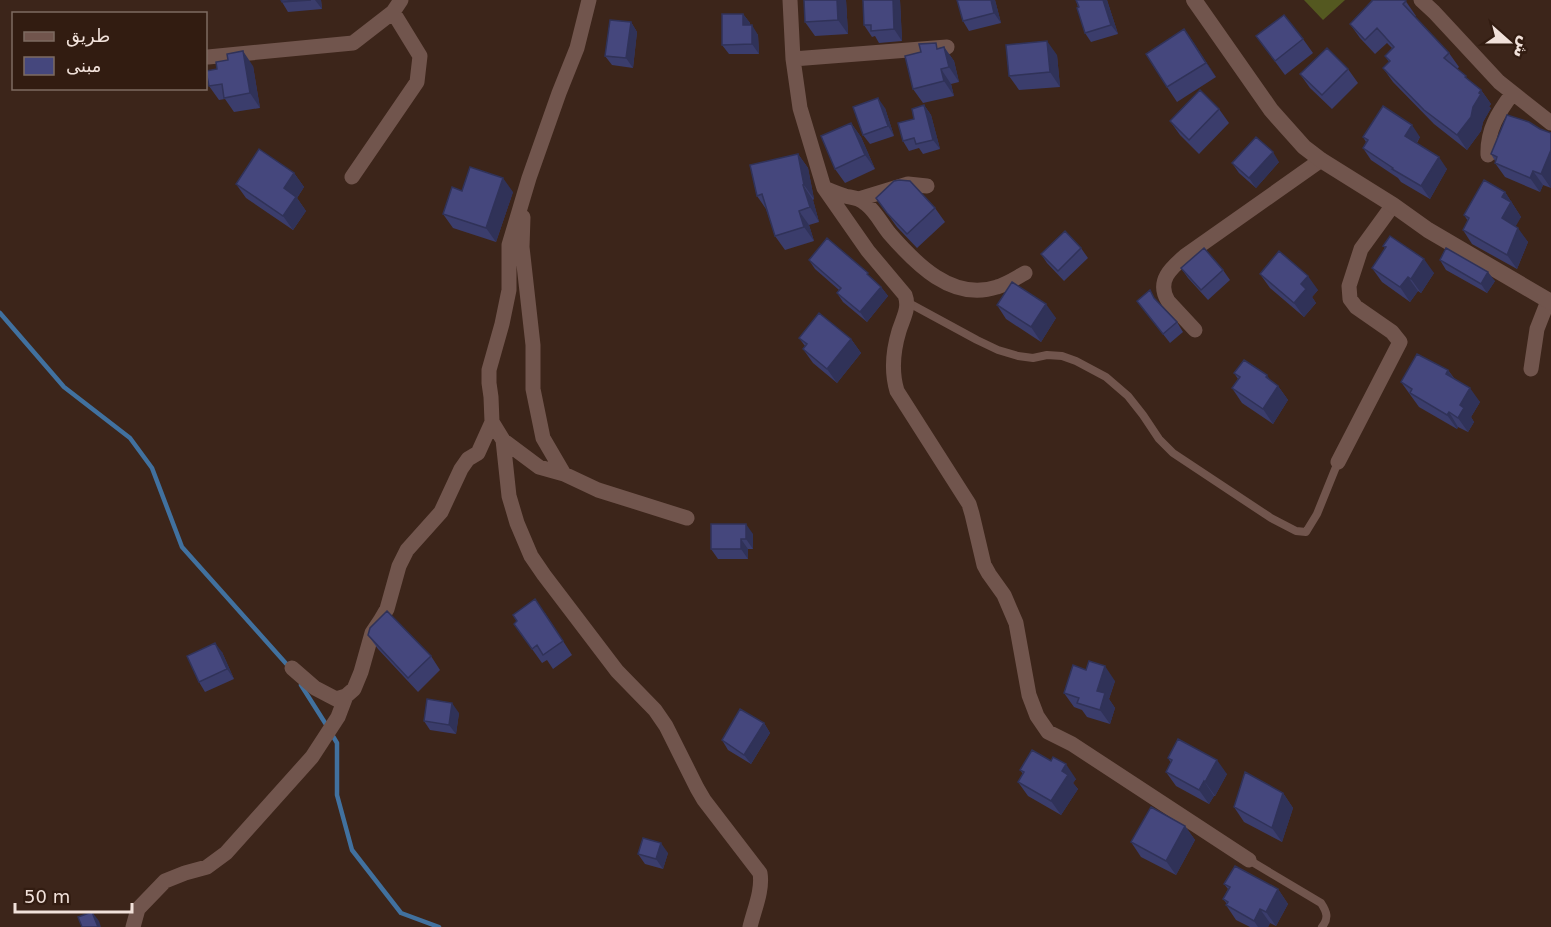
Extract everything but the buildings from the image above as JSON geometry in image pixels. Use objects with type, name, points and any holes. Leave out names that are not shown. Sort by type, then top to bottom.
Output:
[{"type":"street","points":[[292,668],[315,688],[336,699],[346,696],[354,689],[372,633],[387,609],[399,566],[407,550],[441,512],[461,469],[468,459],[478,453],[492,422],[489,370],[509,290],[509,245],[559,93],[577,48],[589,0]]},
{"type":"street","points":[[790,0],[793,59],[800,108],[824,188],[875,261],[902,289],[908,302],[894,354],[894,379],[897,392],[969,504],[984,565],[1004,595],[1016,623],[1029,695],[1037,716],[1048,732],[1072,744],[1249,860]]},
{"type":"street","points":[[1194,0],[1272,110],[1304,147],[1428,230],[1550,301],[1538,329],[1531,369]]},
{"type":"street","points":[[1421,0],[1498,82],[1551,123]]},
{"type":"street","points":[[208,57],[353,43],[397,6],[420,56],[417,82],[352,177]]},
{"type":"street","points":[[793,59],[947,47]]},
{"type":"street","points":[[1488,155],[1487,142],[1490,131],[1512,93]]},
{"type":"street","points":[[1195,330],[1168,301],[1165,295],[1166,275],[1185,255],[1322,160]]},
{"type":"street","points":[[859,199],[908,184],[927,186]]},
{"type":"street","points":[[824,188],[859,199],[871,209],[888,232],[913,258],[934,277],[947,283],[981,290],[995,288],[1025,273]]},
{"type":"street","points":[[524,196],[522,247],[533,345],[533,389],[543,438],[564,474]]},
{"type":"street","points":[[1338,462],[1400,342],[1392,332],[1356,307],[1350,299],[1349,286],[1362,249],[1393,206]]},
{"type":"street","points":[[492,422],[503,440],[539,467],[564,474],[598,490],[687,518]]},
{"type":"street","points":[[503,440],[509,496],[531,556],[617,671],[655,710],[689,769],[696,788],[760,873],[760,890],[750,927]]},
{"type":"street","points":[[133,927],[138,909],[165,881],[207,867],[226,853],[312,757],[338,717],[346,696]]},
{"type":"lane","points":[[908,302],[999,350],[1033,358],[1047,355],[1062,356],[1106,377],[1128,396],[1159,439],[1173,453],[1270,518],[1296,531],[1306,531],[1317,514],[1338,462]]},
{"type":"lane","points":[[1249,860],[1321,903],[1327,912],[1326,921],[1322,927]]},
{"type":"green space","points":[[1304,0],[1345,0],[1323,20]]},
{"type":"waterway","points":[[0,313],[64,387],[130,438],[152,468],[182,547],[290,668]]},
{"type":"waterway","points":[[301,685],[327,726]]},
{"type":"waterway","points":[[331,733],[337,743],[337,795],[352,850],[401,913],[439,927]]}]
